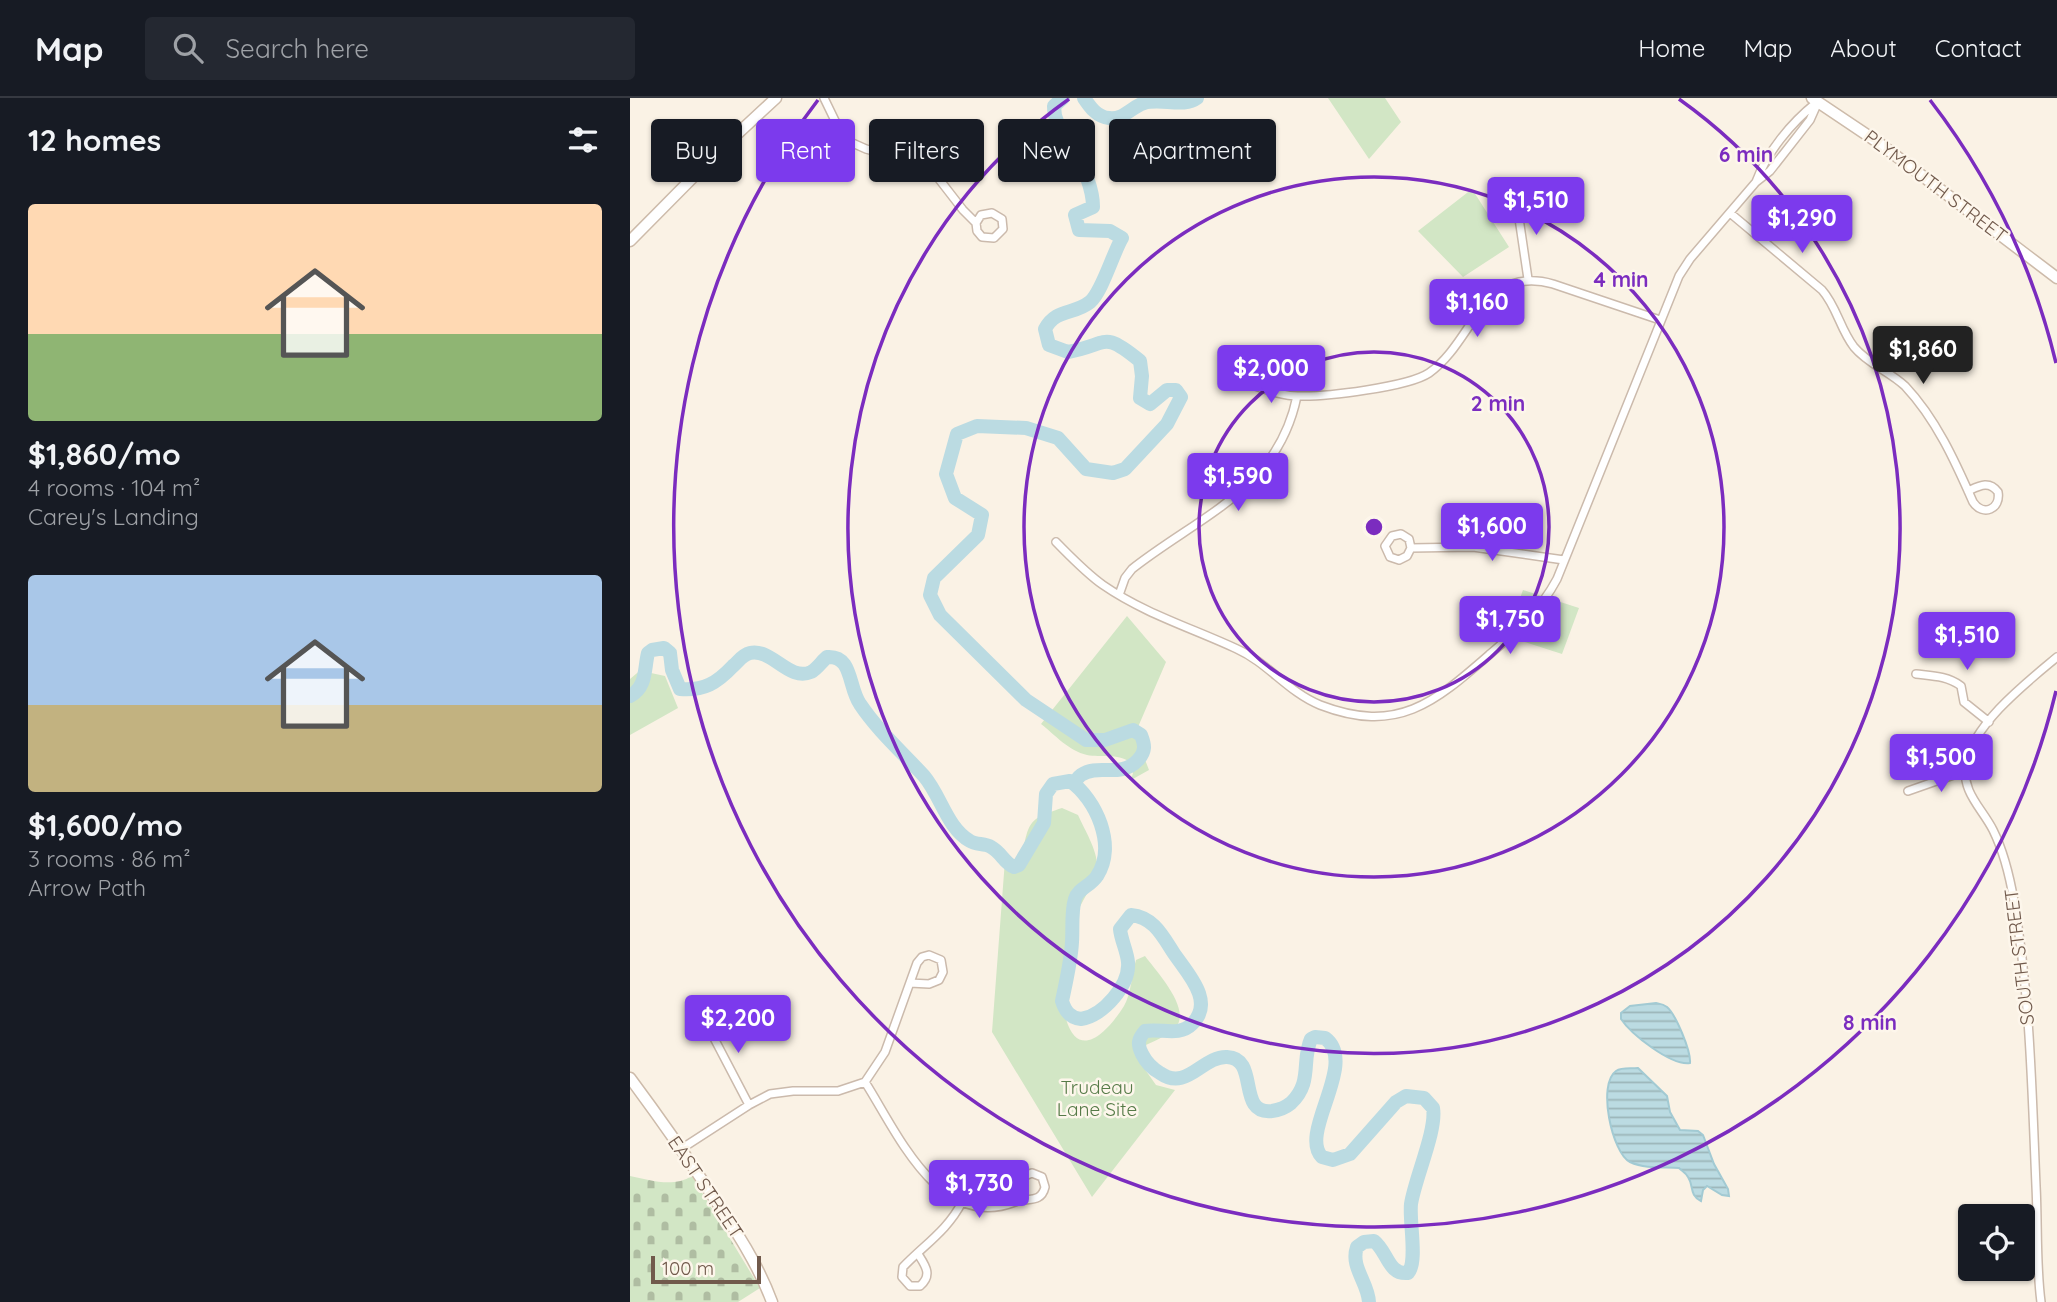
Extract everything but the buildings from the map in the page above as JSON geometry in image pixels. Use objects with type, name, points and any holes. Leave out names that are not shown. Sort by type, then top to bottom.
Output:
[{"type":"main road","points":[[630,241],[776,98]]},
{"type":"main road","name":"PLYMOUTH STREET","points":[[1815,100],[1898,157],[2057,278]]},
{"type":"main road","name":"EAST STREET","points":[[630,1078],[681,1149],[749,1253],[772,1302]]},
{"type":"street","points":[[824,98],[844,137],[866,149],[932,170],[976,223]]},
{"type":"street","points":[[1056,542],[1091,576],[1119,594],[1166,620],[1247,654],[1287,686],[1310,700],[1345,712],[1380,716],[1403,713],[1425,705],[1453,686],[1534,615],[1552,587],[1564,560],[1660,320],[1684,267],[1730,212],[1770,171],[1810,120],[1815,100]]},
{"type":"street","points":[[1516,198],[1528,279]]},
{"type":"street","points":[[1730,212],[1822,290],[1856,349],[1903,385],[1917,400],[1945,443],[1974,504],[1982,510],[1991,510],[1998,501],[1998,492],[1991,485],[1982,484],[1968,491]]},
{"type":"street","points":[[1252,385],[1297,396],[1395,386],[1422,377],[1443,361],[1497,292],[1512,282],[1528,279],[1580,292],[1660,320]]},
{"type":"street","points":[[1119,594],[1132,569],[1232,500],[1259,474],[1286,431],[1293,416],[1297,396]]},
{"type":"street","points":[[1411,548],[1474,547],[1564,560]]},
{"type":"street","points":[[1908,790],[1965,771],[1973,744],[1989,722],[2057,657]]},
{"type":"street","points":[[1916,674],[1955,681],[1961,686],[1964,702],[1989,722]]},
{"type":"street","name":"SOUTH STREET","points":[[1965,771],[1972,799],[1993,830],[2004,858],[2020,938],[2031,1086],[2041,1302]]},
{"type":"street","points":[[681,1149],[770,1094],[782,1091],[838,1091],[865,1082],[885,1052],[915,967],[922,957],[933,955],[942,960],[943,972],[939,980],[929,984],[910,983]]},
{"type":"street","points":[[704,1019],[749,1105]]},
{"type":"street","points":[[865,1082],[925,1174],[945,1194],[962,1202],[998,1206],[1041,1196],[1045,1187],[1042,1177],[1032,1173],[1021,1177],[1017,1200]]},
{"type":"street","points":[[918,1254],[928,1271],[927,1278],[920,1286],[911,1286],[903,1280],[902,1270],[918,1254],[947,1226],[962,1202]]},
{"type":"green space","points":[[1328,98],[1385,98],[1401,122],[1369,159]]},
{"type":"green space","points":[[1472,189],[1509,247],[1463,277],[1418,231]]},
{"type":"green space","points":[[1523,590],[1579,608],[1562,654],[1506,636]]},
{"type":"green space","points":[[1127,616],[1166,662],[1135,734],[1149,770],[1131,780],[1133,773],[1130,762],[1109,756],[1080,753],[1041,724]]},
{"type":"green space","points":[[643,668],[665,676],[678,708],[630,735],[630,679]]},
{"type":"green space","name":"Trudeau Lane Site","points":[[1062,808],[1078,815],[1094,849],[1097,863],[1094,880],[1074,922],[1063,963],[1063,1006],[1072,1032],[1078,1039],[1086,1041],[1094,1038],[1110,1024],[1126,1001],[1136,960],[1145,956],[1171,991],[1179,1011],[1175,1028],[1142,1047],[1139,1061],[1156,1085],[1175,1090],[1092,1197],[992,1032],[1005,860],[1014,863],[1021,858],[1028,830],[1035,820]]},
{"type":"green space","points":[[630,1176],[677,1182],[692,1176],[760,1288],[738,1302],[630,1302]]},
{"type":"water","points":[[1656,1003],[1667,1007],[1675,1017],[1686,1042],[1690,1063],[1682,1063],[1662,1054],[1633,1033],[1621,1019],[1621,1013],[1630,1006]]},
{"type":"water","points":[[1638,1068],[1667,1096],[1670,1112],[1680,1130],[1698,1131],[1703,1135],[1729,1196],[1707,1186],[1703,1190],[1701,1201],[1693,1193],[1690,1180],[1679,1168],[1642,1166],[1623,1156],[1609,1118],[1608,1089],[1610,1078],[1616,1071]]},
{"type":"waterway","points":[[1063,98],[1054,106],[1055,117],[1083,168],[1093,199],[1093,207],[1075,215],[1079,230],[1110,231],[1122,238],[1103,281],[1090,302],[1049,322],[1045,329],[1049,345],[1068,352],[1111,342],[1140,361],[1140,398],[1150,404],[1167,390],[1176,390],[1181,397],[1167,424],[1125,469],[1113,473],[1086,469],[1058,438],[1026,428],[977,426],[957,434],[946,474],[955,498],[982,515],[978,535],[934,578],[930,595],[940,615],[1026,700],[1086,740],[1105,740],[1133,730],[1141,735],[1144,751],[1131,766],[1088,772],[1074,783]]},
{"type":"waterway","points":[[1084,98],[1097,114],[1114,118],[1144,103],[1179,103],[1197,98]]},
{"type":"waterway","points":[[630,696],[642,683],[648,653],[652,650],[664,648],[670,653],[672,670],[680,689],[696,689],[709,685],[750,653],[766,655],[795,673],[803,674],[813,671],[827,657],[835,658],[846,667],[856,697],[867,714],[924,776],[956,828],[970,841],[994,849],[1014,867],[1019,865],[1044,823],[1046,794],[1053,784],[1070,781],[1088,799],[1095,811],[1101,824],[1105,851],[1097,876],[1079,892],[1074,904],[1071,957],[1062,1001],[1068,1013],[1081,1019],[1089,1017],[1114,998],[1125,980],[1128,962],[1120,929],[1131,915],[1139,916],[1161,933],[1200,996],[1199,1015],[1187,1028],[1176,1031],[1145,1031],[1141,1037],[1139,1044],[1142,1054],[1157,1071],[1170,1078],[1178,1078],[1218,1058],[1237,1060],[1243,1066],[1254,1104],[1261,1110],[1275,1111],[1291,1103],[1298,1095],[1304,1079],[1311,1039],[1325,1038],[1334,1049],[1336,1064],[1317,1132],[1317,1146],[1322,1157],[1333,1160],[1350,1154],[1396,1102],[1406,1096],[1424,1098],[1433,1108],[1432,1129],[1411,1204],[1411,1268],[1408,1273],[1396,1270],[1374,1241],[1364,1242],[1357,1247],[1357,1268],[1369,1302]]}]
